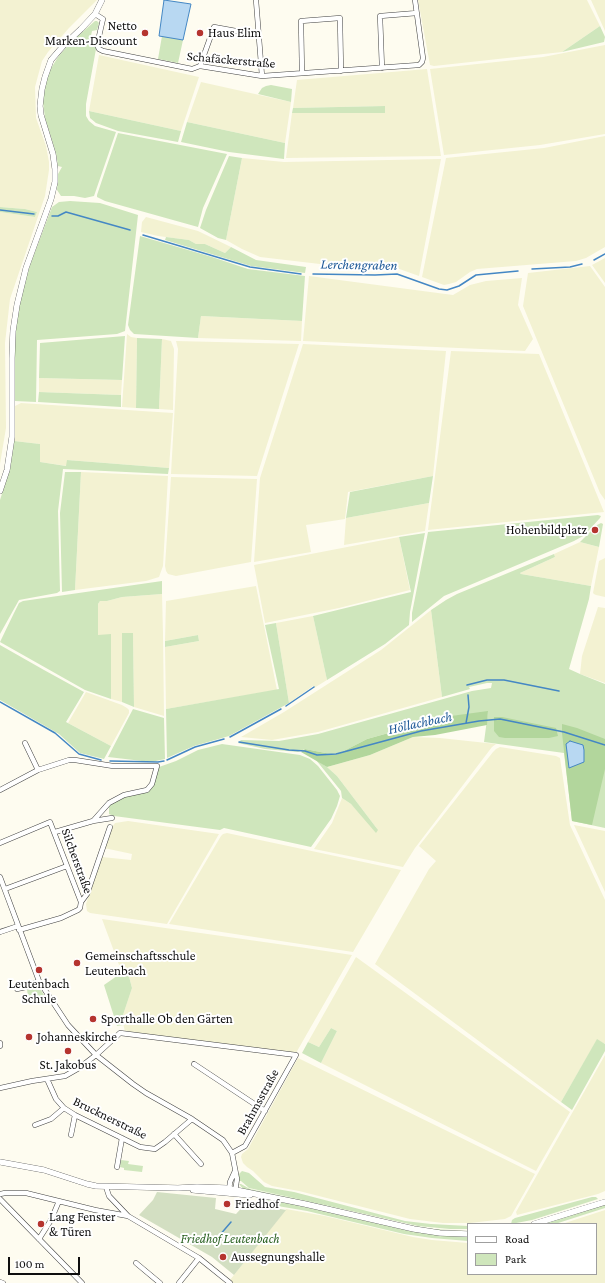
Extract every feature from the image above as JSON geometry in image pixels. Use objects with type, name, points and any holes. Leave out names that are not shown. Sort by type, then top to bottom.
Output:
[{"type":"street","points":[[0,491],[6,470],[12,437],[12,358],[14,318],[26,268],[51,199],[54,182],[55,169],[53,154],[41,115],[40,106],[42,89],[51,60],[95,14],[102,0]]},
{"type":"street","points":[[256,0],[262,76]]},
{"type":"street","points":[[382,68],[380,16],[417,13],[415,0]]},
{"type":"street","name":"Schafäckerstraße","points":[[95,14],[102,19],[97,45],[99,49],[103,51],[192,69],[200,66],[262,76],[382,68],[417,65],[422,63],[423,58],[417,13]]},
{"type":"street","points":[[302,74],[301,22],[340,18],[341,71]]},
{"type":"street","points":[[200,66],[214,27],[258,35]]},
{"type":"street","points":[[25,743],[38,770]]},
{"type":"street","points":[[0,790],[38,770],[57,763],[75,760],[113,766],[157,766],[152,784],[147,790],[124,795],[109,803],[93,821]]},
{"type":"street","points":[[55,832],[93,821],[112,818]]},
{"type":"street","name":"Silcherstraße","points":[[0,843],[50,822],[81,902],[80,908],[61,918],[19,928]]},
{"type":"street","points":[[81,902],[87,894],[110,827]]},
{"type":"street","points":[[5,889],[67,866]]},
{"type":"street","points":[[0,877],[39,981],[68,1025],[96,1055],[146,1093],[192,1118],[223,1140],[232,1153],[236,1170],[237,1179],[235,1192]]},
{"type":"street","points":[[0,932],[19,928]]},
{"type":"street","points":[[17,989],[39,981]]},
{"type":"street","name":"Brahmsstraße","points":[[96,1055],[120,1033],[296,1055],[246,1146],[232,1153]]},
{"type":"street","points":[[0,1088],[32,1081],[59,1078],[70,1074],[96,1055]]},
{"type":"street","points":[[194,1064],[265,1111]]},
{"type":"street","name":"Brucknerstraße","points":[[47,1079],[56,1099],[64,1108],[74,1115],[140,1147],[155,1149],[192,1118]]},
{"type":"street","points":[[35,1125],[51,1119],[64,1108]]},
{"type":"street","points":[[71,1135],[74,1115]]},
{"type":"street","points":[[174,1134],[201,1164]]},
{"type":"street","points":[[117,1167],[122,1138]]},
{"type":"street","points":[[0,1162],[29,1167],[87,1184],[106,1187],[180,1188],[229,1191],[271,1197],[414,1229],[440,1233],[467,1234]]},
{"type":"street","points":[[229,1191],[230,1182],[236,1170]]},
{"type":"street","points":[[106,1187],[108,1196],[128,1216],[199,1258],[230,1283]]},
{"type":"street","points":[[0,1194],[26,1193],[128,1216]]},
{"type":"street","points":[[0,1199],[82,1283]]},
{"type":"street","points":[[39,1239],[51,1220],[59,1201]]},
{"type":"street","points":[[537,1223],[605,1202]]},
{"type":"street","points":[[179,1283],[199,1258]]},
{"type":"street","points":[[136,1263],[160,1283]]},
{"type":"green space","points":[[0,0],[97,0],[48,52],[42,61],[35,87],[36,118],[46,146],[49,170],[45,196],[10,299],[5,343],[6,428],[0,464],[0,212],[35,217],[37,212],[25,209],[0,207]]},
{"type":"green space","points":[[418,0],[587,0],[600,26],[562,52],[434,66],[430,65]]},
{"type":"green space","points":[[591,0],[605,0],[605,31]]},
{"type":"green space","points":[[95,21],[99,23],[97,30],[92,31],[90,40],[95,44],[96,49],[86,104],[86,116],[95,126],[116,132],[94,196],[85,198],[61,196],[57,190],[58,174],[62,167],[58,166],[56,153],[45,118],[43,102],[45,85],[50,70],[58,57],[71,42]]},
{"type":"green space","points":[[600,26],[605,37],[604,42],[562,52]]},
{"type":"green space","points":[[162,36],[183,40],[178,63],[158,59]]},
{"type":"green space","points":[[605,45],[605,134],[540,145],[444,155],[430,69],[543,57]]},
{"type":"green space","points":[[99,55],[199,77],[181,131],[89,111]]},
{"type":"green space","points":[[427,69],[441,156],[286,158],[292,113],[385,113],[385,106],[293,108],[297,80]]},
{"type":"green space","points":[[201,82],[291,102],[285,143],[187,122]]},
{"type":"green space","points":[[271,85],[292,89],[291,102],[258,94],[262,88]]},
{"type":"green space","points":[[385,106],[385,113],[292,113],[293,108]]},
{"type":"green space","points":[[89,111],[181,131],[178,142],[118,131],[96,123],[90,118]]},
{"type":"green space","points":[[187,122],[285,143],[284,159],[229,152],[181,142]]},
{"type":"green space","points":[[118,133],[227,154],[203,208],[198,227],[105,201],[97,197]]},
{"type":"green space","points":[[605,136],[605,247],[586,258],[576,261],[477,269],[456,282],[444,285],[422,277],[446,158],[544,148]]},
{"type":"green space","points":[[229,156],[242,158],[226,240],[218,238],[200,228]]},
{"type":"green space","points":[[242,158],[284,162],[441,159],[419,276],[391,266],[337,266],[260,257],[226,240]]},
{"type":"green space","points":[[70,201],[100,203],[138,215],[125,331],[117,334],[37,340],[36,402],[15,401],[15,338],[19,305],[30,265],[52,207],[59,202]]},
{"type":"green space","points":[[0,207],[25,209],[37,212],[35,217],[0,212]]},
{"type":"green space","points":[[146,217],[198,231],[231,247],[225,253],[205,244],[196,244],[189,240],[141,232],[142,222]]},
{"type":"green space","points":[[140,236],[248,269],[305,276],[302,321],[201,316],[198,338],[134,334],[128,325]]},
{"type":"green space","points":[[166,237],[189,240],[196,244],[205,244],[225,253],[231,247],[256,260],[306,267],[305,273],[251,266],[165,240]]},
{"type":"green space","points":[[605,258],[605,283],[592,265]]},
{"type":"green space","points":[[590,266],[605,287],[605,500],[600,493],[523,306],[528,273]]},
{"type":"green space","points":[[309,276],[453,295],[470,285],[486,281],[522,278],[518,305],[533,339],[525,351],[303,341]]},
{"type":"green space","points":[[201,316],[302,321],[301,341],[198,338]]},
{"type":"green space","points":[[127,334],[131,337],[137,338],[136,408],[122,407]]},
{"type":"green space","points":[[125,336],[122,380],[39,378],[40,343]]},
{"type":"green space","points":[[137,338],[162,339],[159,409],[136,408]]},
{"type":"green space","points":[[162,339],[171,341],[174,349],[173,410],[159,409]]},
{"type":"green space","points":[[176,341],[299,344],[257,476],[171,474],[178,349]]},
{"type":"green space","points":[[303,344],[446,351],[433,476],[348,492],[345,519],[306,525],[311,552],[254,562],[260,478]]},
{"type":"green space","points":[[451,351],[539,354],[604,512],[428,530]]},
{"type":"green space","points":[[39,378],[122,380],[121,395],[39,392]]},
{"type":"green space","points":[[39,392],[121,395],[121,407],[38,402]]},
{"type":"green space","points":[[21,403],[173,413],[169,468],[67,460],[67,466],[40,462],[40,444],[14,441],[15,406]]},
{"type":"green space","points":[[14,441],[40,444],[40,462],[66,466],[67,460],[169,468],[168,474],[63,469],[58,511],[60,591],[57,593],[19,600],[0,634],[0,500],[10,469]]},
{"type":"green space","points":[[65,472],[81,472],[75,590],[62,592],[60,513]]},
{"type":"green space","points":[[81,472],[168,476],[163,566],[159,577],[146,581],[75,590]]},
{"type":"green space","points":[[433,476],[429,503],[346,518],[350,492]]},
{"type":"green space","points":[[171,477],[257,479],[251,562],[176,576],[168,574],[165,566]]},
{"type":"green space","points":[[429,503],[425,531],[344,545],[346,518]]},
{"type":"green space","points":[[598,515],[601,516],[600,518],[585,535],[444,596],[412,622],[412,613],[428,532]]},
{"type":"green space","points":[[601,523],[603,524],[599,547],[580,542],[597,525]]},
{"type":"green space","points":[[425,533],[410,612],[409,625],[385,644],[327,680],[313,616],[411,592],[399,537]]},
{"type":"green space","points":[[399,537],[410,590],[339,608],[265,623],[254,565]]},
{"type":"green space","points":[[580,542],[599,547],[591,586],[520,573],[555,557],[554,554]]},
{"type":"green space","points":[[554,554],[555,557],[520,573],[591,586],[589,599],[569,669],[605,684],[605,828],[572,821],[564,753],[484,742],[488,712],[421,720],[410,727],[367,739],[336,755],[305,749],[298,752],[265,749],[238,743],[241,740],[279,741],[318,734],[472,691],[491,688],[492,683],[487,683],[469,687],[470,689],[442,697],[431,610],[457,594]]},
{"type":"green space","points":[[605,558],[605,597],[593,593],[599,561]]},
{"type":"green space","points":[[162,581],[162,594],[122,597],[107,601],[100,601],[98,604],[98,635],[111,634],[111,699],[85,690],[0,642],[19,603],[23,601]]},
{"type":"green space","points":[[256,586],[277,690],[166,709],[165,647],[199,641],[198,635],[165,641],[166,601]]},
{"type":"green space","points":[[162,594],[164,716],[134,707],[133,634],[122,634],[122,702],[111,699],[111,635],[98,635],[98,604],[100,601],[107,601],[122,597]]},
{"type":"green space","points":[[598,607],[605,608],[605,683],[580,674],[582,656]]},
{"type":"green space","points":[[431,610],[442,697],[318,732],[272,740],[241,737],[284,712],[381,650]]},
{"type":"green space","points":[[313,616],[327,680],[314,688],[313,686],[289,703],[276,623]]},
{"type":"green space","points":[[276,623],[289,703],[229,736],[194,746],[167,758],[166,709],[279,689],[265,625]]},
{"type":"green space","points":[[122,633],[133,633],[134,707],[122,702]]},
{"type":"green space","points":[[198,635],[199,641],[165,647],[165,641]]},
{"type":"green space","points":[[0,645],[84,692],[66,722],[111,746],[104,759],[80,753],[59,734],[0,700]]},
{"type":"green space","points":[[86,692],[122,705],[129,710],[129,713],[111,746],[68,723]]},
{"type":"green space","points":[[133,709],[164,718],[165,759],[151,762],[108,757]]},
{"type":"green space","points":[[488,711],[487,725],[435,735],[413,737],[370,755],[327,767],[301,752],[305,749],[336,755],[367,739],[410,727],[421,720]]},
{"type":"green space","points":[[494,717],[502,717],[556,728],[558,736],[549,738],[499,737],[494,731]]},
{"type":"green space","points":[[562,724],[605,739],[605,769],[592,825],[572,821]]},
{"type":"green space","points":[[413,737],[440,738],[496,744],[492,747],[415,848],[403,867],[314,849],[332,823],[342,798],[351,804],[378,830],[337,776],[327,767],[370,755]]},
{"type":"green space","points":[[222,744],[300,755],[310,759],[318,766],[340,796],[331,819],[311,847],[224,828],[220,830],[114,816],[109,814],[109,805],[124,797],[148,792],[155,781],[159,767],[176,761],[198,750]]},
{"type":"green space","points":[[500,747],[556,756],[560,758],[570,825],[605,900],[605,1044],[597,1040],[561,1102],[375,964],[429,869],[436,861],[419,846],[493,752]]},
{"type":"green space","points":[[316,760],[337,776],[378,830],[376,833],[351,804],[342,798],[341,791]]},
{"type":"green space","points":[[128,821],[219,834],[167,924],[90,913],[87,911],[86,904],[102,857],[131,860],[132,854],[104,848],[115,823]]},
{"type":"green space","points":[[574,825],[605,831],[605,892]]},
{"type":"green space","points":[[227,833],[401,870],[353,952],[169,924],[221,836]]},
{"type":"green space","points":[[102,919],[352,955],[296,1053],[125,1032],[122,1018],[132,988],[127,969],[122,973]]},
{"type":"green space","points":[[356,957],[570,1112],[536,1171],[321,1063],[337,1031],[331,1028],[319,1047],[308,1042]]},
{"type":"green space","points":[[127,969],[132,988],[122,1018],[123,1025],[117,1026],[104,985]]},
{"type":"green space","points":[[37,984],[44,995],[26,1004],[28,997],[27,989]]},
{"type":"green space","points":[[331,1028],[337,1031],[321,1063],[302,1053],[308,1042],[319,1047]]},
{"type":"green space","points":[[597,1039],[605,1044],[605,1051],[572,1110],[561,1102]]},
{"type":"green space","points":[[605,1055],[605,1191],[517,1215],[516,1212]]},
{"type":"green space","points":[[298,1058],[535,1174],[511,1216],[505,1219],[470,1223],[443,1223],[410,1219],[299,1191],[272,1186],[264,1182],[243,1163],[241,1157],[242,1154],[248,1149]]},
{"type":"green space","points":[[121,1160],[129,1161],[128,1164],[143,1166],[142,1172],[124,1170],[124,1168],[120,1167]]},
{"type":"green space","points":[[242,1171],[249,1173],[265,1187],[294,1192],[405,1221],[467,1226],[467,1229],[418,1226],[249,1188],[239,1181],[239,1174]]},
{"type":"green space","points":[[239,1184],[250,1189],[402,1224],[434,1229],[467,1231],[437,1230],[406,1225],[243,1189]]},
{"type":"green space","name":"Friedhof Leutenbach","points":[[157,1192],[216,1198],[215,1209],[236,1214],[247,1202],[286,1210],[234,1275],[212,1257],[139,1215],[153,1200]]},
{"type":"green space","points":[[592,1197],[596,1197],[598,1199],[532,1220],[511,1223],[515,1218]]},
{"type":"green space","points":[[260,1199],[293,1204],[423,1233],[467,1236],[467,1241],[404,1234],[307,1211],[260,1203]]},
{"type":"green space","points":[[605,1204],[605,1208],[558,1223],[545,1223]]},
{"type":"green space","points":[[286,1209],[325,1216],[413,1237],[467,1243],[467,1275],[597,1275],[597,1223],[565,1223],[605,1210],[605,1283],[233,1283],[230,1280]]},
{"type":"water","points":[[164,0],[191,4],[183,40],[159,36]]},
{"type":"water","points":[[570,741],[583,745],[584,762],[569,768],[566,744]]},
{"type":"waterway","name":"Lerchengraben","points":[[0,210],[34,214]]},
{"type":"waterway","name":"Lerchengraben","points":[[52,216],[58,216],[66,212],[130,230]]},
{"type":"waterway","name":"Lerchengraben","points":[[143,235],[250,267],[301,274]]},
{"type":"waterway","name":"Lerchengraben","points":[[594,260],[605,254]]},
{"type":"waterway","name":"Lerchengraben","points":[[532,269],[570,267],[582,264]]},
{"type":"waterway","name":"Lerchengraben","points":[[313,274],[397,274],[439,289],[447,290],[459,286],[476,275],[518,271]]},
{"type":"waterway","points":[[467,685],[487,680],[504,680],[559,691]]},
{"type":"waterway","points":[[286,706],[314,687]]},
{"type":"waterway","points":[[466,723],[469,707],[468,695]]},
{"type":"waterway","name":"Höllachbach","points":[[0,702],[55,733],[79,754],[101,760]]},
{"type":"waterway","points":[[230,737],[281,709]]},
{"type":"waterway","name":"Höllachbach","points":[[239,742],[305,751],[317,755],[336,754],[421,731],[500,719],[564,732],[605,745]]},
{"type":"waterway","name":"Höllachbach","points":[[167,760],[195,747],[224,739]]},
{"type":"waterway","name":"Höllachbach","points":[[110,761],[164,761]]},
{"type":"waterway","points":[[213,1243],[231,1222]]},
{"type":"place","name":"Netto Marken-Discount","points":[[145,33]]},
{"type":"place","name":"Haus Elim","points":[[200,33]]},
{"type":"place","name":"Hohenbildplatz","points":[[595,530]]},
{"type":"place","name":"Gemeinschaftsschule Leutenbach","points":[[77,963]]},
{"type":"place","name":"Leutenbach Schule","points":[[39,970]]},
{"type":"place","name":"Sporthalle Ob den Gärten","points":[[93,1019]]},
{"type":"place","name":"Johanneskirche","points":[[29,1037]]},
{"type":"place","name":"St. Jakobus","points":[[68,1051]]},
{"type":"place","name":"Friedhof","points":[[227,1204]]},
{"type":"place","name":"Lang Fenster & Türen","points":[[41,1224]]},
{"type":"place","name":"Aussegnungshalle","points":[[223,1257]]}]
